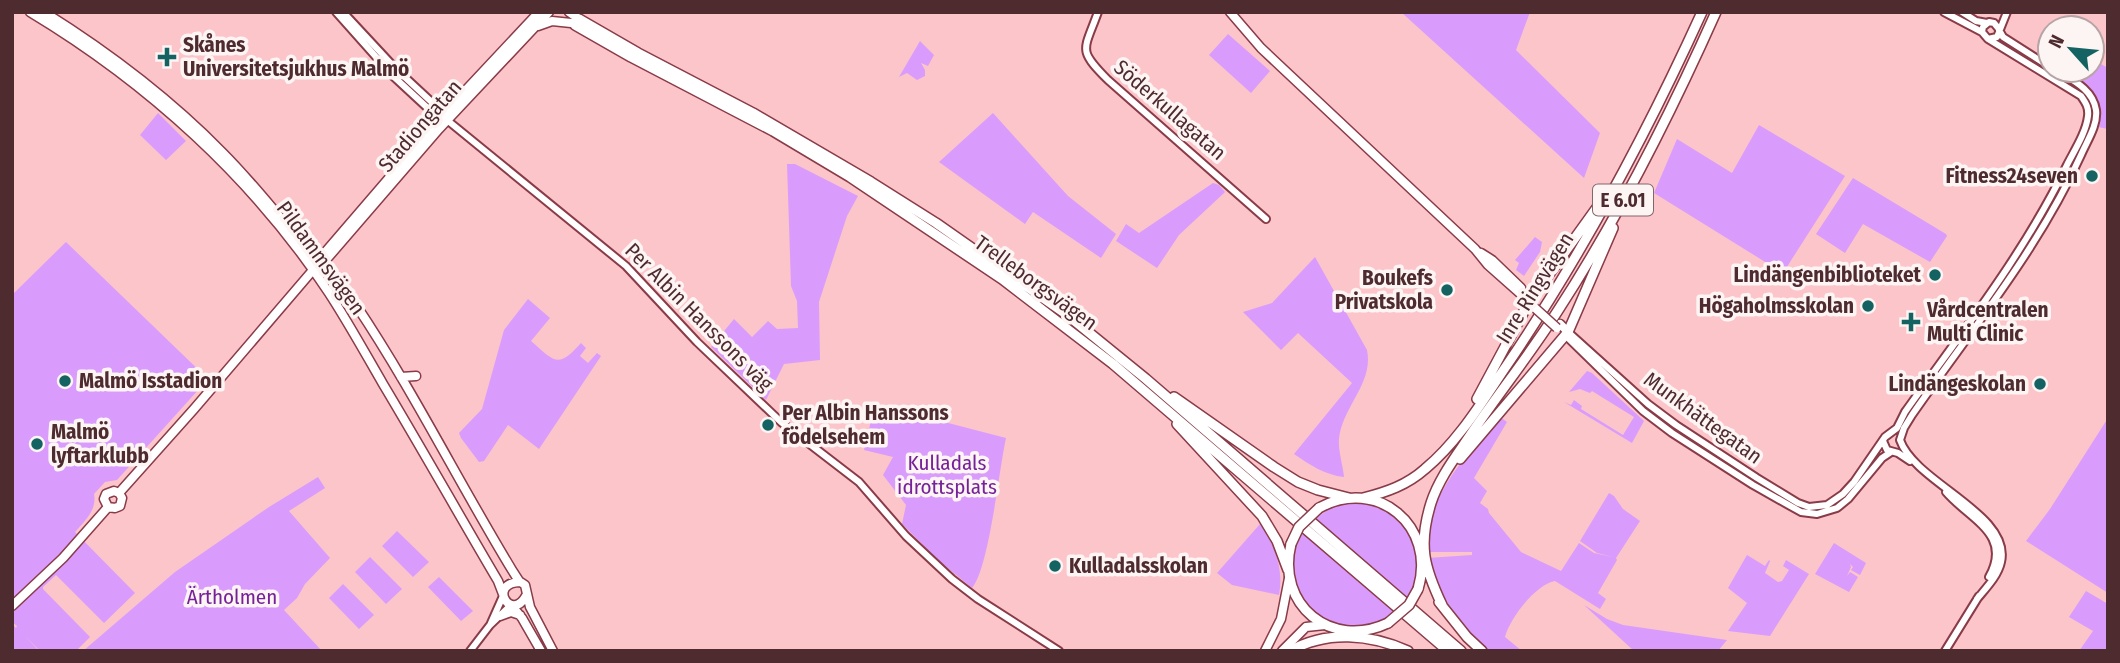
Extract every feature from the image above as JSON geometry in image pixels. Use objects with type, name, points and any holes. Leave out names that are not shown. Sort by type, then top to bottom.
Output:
[{"type":"highway","name":"Inre Ringvägen","points":[[1356,498],[1396,488],[1419,474],[1456,436],[1531,330],[1593,229],[1668,87],[1702,12]]},
{"type":"highway","name":"Inre Ringvägen","points":[[1432,501],[1460,451],[1564,301],[1643,164],[1680,92],[1716,12]]},
{"type":"highway","name":"Trelleborgsvägen","points":[[575,20],[789,133],[915,209],[1066,314],[1146,379],[1461,651]]},
{"type":"highway","name":"Trelleborgsvägen","points":[[575,20],[631,57],[773,131],[870,189],[1002,279],[1103,355],[1448,651]]},
{"type":"highway","points":[[1419,474],[1444,447],[1474,403],[1534,303],[1636,150]]},
{"type":"highway","points":[[1482,651],[1467,637],[1442,605],[1427,579],[1420,538],[1432,501],[1464,454],[1567,333],[1643,164]]},
{"type":"highway","points":[[1146,379],[1287,476],[1309,487],[1379,502],[1399,514],[1410,526],[1420,548]]},
{"type":"highway","points":[[1158,401],[1255,507],[1273,534],[1301,606],[1312,617],[1343,631],[1361,632],[1396,642],[1412,650]]},
{"type":"highway","points":[[1289,574],[1291,544],[1305,520],[1333,501],[1356,498]]},
{"type":"highway","name":"E 6.01","points":[[1432,501],[1424,533],[1424,551],[1427,572],[1442,605]]},
{"type":"highway","points":[[1361,632],[1388,623],[1409,605],[1418,589],[1422,561]]},
{"type":"highway","points":[[1290,651],[1311,641],[1337,636],[1381,641],[1412,650]]},
{"type":"main road","name":"Pildammsvägen","points":[[30,12],[109,64],[187,128],[270,215],[340,310],[429,460],[498,581],[503,595]]},
{"type":"main road","name":"Pildammsvägen","points":[[44,12],[113,59],[222,151],[331,274],[356,305],[401,377],[520,582]]},
{"type":"main road","name":"Stadiongatan","points":[[119,493],[194,409],[321,257],[539,12]]},
{"type":"main road","name":"Stadiongatan","points":[[319,262],[326,261],[444,118],[548,12]]},
{"type":"main road","name":"Trelleborgsvägen","points":[[554,12],[575,20]]},
{"type":"main road","name":"Trelleborgsvägen","points":[[569,12],[575,20]]},
{"type":"main road","points":[[1230,12],[1261,48],[1475,249],[1492,260],[1567,333]]},
{"type":"main road","points":[[532,29],[552,21],[575,20]]},
{"type":"main road","points":[[329,257],[331,274]]},
{"type":"main road","points":[[401,377],[416,376]]},
{"type":"main road","name":"Stadiongatan","points":[[114,491],[119,493],[122,500],[120,506],[108,507],[104,499],[106,494],[114,491]]},
{"type":"main road","name":"Stadiongatan","points":[[12,606],[62,558],[108,507]]},
{"type":"main road","points":[[1265,651],[1281,619],[1289,574]]},
{"type":"main road","points":[[541,651],[520,616],[506,602],[503,595],[508,584],[520,582],[526,587],[526,596],[553,651]]},
{"type":"main road","points":[[511,606],[522,602],[526,596]]},
{"type":"main road","points":[[500,616],[511,612],[520,616]]},
{"type":"main road","points":[[1282,651],[1306,627],[1325,625]]},
{"type":"street","name":"Per Albin Hanssons väg","points":[[335,12],[393,76],[433,113],[444,118],[626,266],[697,342],[781,422],[859,482],[906,536],[952,579],[1059,651]]},
{"type":"street","name":"Per Albin Hanssons väg","points":[[343,12],[396,69],[438,108],[444,118]]},
{"type":"street","name":"Söderkullagatan","points":[[1098,12],[1086,49],[1089,61],[1266,219]]},
{"type":"street","points":[[1944,12],[1982,32],[1988,39],[2076,92],[2084,100],[2088,110],[2089,128]]},
{"type":"street","points":[[1962,12],[1976,21],[1996,24],[2003,37],[2036,57]]},
{"type":"street","points":[[1988,39],[1995,38],[2007,12]]},
{"type":"street","points":[[1982,32],[1995,13]]},
{"type":"street","points":[[2078,84],[2091,97],[2096,114],[2089,128]]},
{"type":"street","name":"Munkhättegatan","points":[[1567,333],[1676,425],[1804,505],[1821,507],[1836,500],[1854,482],[1883,441],[1897,428],[1905,412],[2009,267],[2089,128]]},
{"type":"street","name":"Munkhättegatan","points":[[1567,333],[1643,411],[1672,433],[1801,512],[1822,513],[1837,508],[1848,499],[1882,458],[1899,448],[1904,428],[1912,415],[2027,253],[2073,173],[2089,128]]},
{"type":"street","points":[[1889,435],[1900,441],[1921,468]]},
{"type":"street","points":[[1883,441],[1885,448],[1902,455],[1940,485],[1989,532],[1996,545],[1997,561],[1945,651]]},
{"type":"street","points":[[490,625],[503,595]]},
{"type":"street","points":[[470,651],[490,625],[511,606]]},
{"type":"green space","points":[[1401,12],[1530,12],[1516,50],[1600,133],[1584,178]]},
{"type":"green space","points":[[1228,34],[1270,71],[1251,93],[1209,55]]},
{"type":"green space","points":[[920,41],[934,55],[928,66],[921,63],[925,76],[917,80],[907,73],[899,77]]},
{"type":"green space","points":[[2106,67],[2108,68],[2108,129],[2098,127],[2096,98],[2084,84],[2106,84]]},
{"type":"green space","points":[[158,113],[186,141],[166,160],[140,135]]},
{"type":"green space","points":[[993,113],[1068,196],[1116,234],[1101,258],[1033,212],[1025,224],[939,162]]},
{"type":"green space","points":[[1759,125],[1845,176],[1783,273],[1654,193],[1677,139],[1732,173]]},
{"type":"green space","points":[[787,164],[795,164],[858,196],[847,216],[819,302],[820,360],[784,364],[766,400],[711,347],[734,319],[752,337],[768,321],[777,329],[798,328],[797,301],[791,286]]},
{"type":"green space","points":[[1853,178],[1946,234],[1930,262],[1863,224],[1845,253],[1816,234]]},
{"type":"green space","points":[[1213,183],[1225,192],[1179,235],[1157,268],[1116,241],[1126,224],[1139,233]]},
{"type":"green space","points":[[1535,237],[1542,242],[1540,252],[1524,276],[1516,270],[1519,263],[1515,260]]},
{"type":"green space","points":[[66,242],[208,379],[117,480],[105,482],[94,494],[92,510],[75,532],[135,593],[104,623],[56,575],[43,589],[90,637],[76,651],[40,651],[25,636],[39,651],[12,651],[12,624],[16,628],[17,626],[12,622],[12,295]]},
{"type":"green space","points":[[1315,257],[1367,350],[1366,373],[1341,427],[1339,448],[1344,477],[1324,472],[1294,454],[1352,383],[1298,333],[1281,350],[1243,312],[1272,303]]},
{"type":"green space","points":[[528,299],[550,318],[531,341],[551,358],[556,360],[567,357],[581,343],[586,348],[580,356],[588,363],[597,353],[601,356],[539,449],[508,425],[484,461],[479,462],[459,433],[482,409],[504,330]]},
{"type":"green space","points":[[1587,371],[1644,421],[1632,443],[1564,402],[1571,405],[1574,400],[1582,406],[1581,409],[1623,435],[1634,417],[1592,391],[1590,393],[1580,389],[1569,392]]},
{"type":"green space","name":"Kulladals idrottsplats","points":[[875,404],[1006,438],[984,561],[972,588],[938,560],[902,524],[906,505],[883,475],[893,457],[864,450]]},
{"type":"green space","points":[[1500,417],[1507,422],[1474,478],[1487,491],[1480,503],[1488,509],[1521,552],[1561,571],[1579,543],[1594,553],[1613,557],[1597,553],[1580,541],[1609,493],[1623,509],[1640,521],[1598,593],[1606,599],[1600,609],[1555,581],[1539,589],[1524,603],[1505,637],[1522,651],[1487,651],[1444,601],[1427,558],[1472,555],[1472,552],[1426,552],[1428,532],[1440,495],[1461,463]]},
{"type":"green space","points":[[2108,418],[2108,593],[2026,541],[2050,509]]},
{"type":"green space","name":"Ärtholmen","points":[[318,477],[325,488],[289,511],[330,558],[284,610],[322,651],[83,651],[175,572],[269,507]]},
{"type":"green space","points":[[1357,502],[1390,514],[1402,524],[1410,536],[1416,550],[1417,565],[1407,599],[1314,519],[1334,506]]},
{"type":"green space","points":[[1260,524],[1277,558],[1279,595],[1232,585],[1217,573]]},
{"type":"green space","points":[[397,531],[429,562],[413,577],[382,546]]},
{"type":"green space","points":[[1302,532],[1396,612],[1375,625],[1355,628],[1343,627],[1321,618],[1304,601],[1294,575],[1292,558]]},
{"type":"green space","points":[[1834,543],[1866,563],[1860,575],[1851,570],[1853,567],[1850,564],[1847,576],[1850,572],[1858,577],[1849,592],[1815,574]]},
{"type":"green space","points":[[1747,555],[1765,566],[1769,560],[1765,573],[1778,582],[1782,581],[1789,570],[1783,566],[1786,560],[1809,574],[1770,636],[1728,631],[1747,603],[1728,588]]},
{"type":"green space","points":[[370,557],[402,589],[386,604],[355,572]]},
{"type":"green space","points":[[439,577],[473,611],[461,621],[428,587]]},
{"type":"green space","points":[[343,584],[374,615],[359,629],[329,598]]},
{"type":"green space","points":[[2086,591],[2108,604],[2106,651],[2079,651],[2093,631],[2069,617]]},
{"type":"green space","points":[[1584,605],[1623,625],[1727,640],[1718,651],[1634,651]]},
{"type":"place","name":"Skånes Universitetsjukhus Malmö","points":[[167,57]]},
{"type":"place","name":"Fitness24seven","points":[[2092,176]]},
{"type":"place","name":"Lindängenbiblioteket","points":[[1935,275]]},
{"type":"place","name":"Boukefs Privatskola","points":[[1447,290]]},
{"type":"place","name":"Högaholmsskolan","points":[[1868,306]]},
{"type":"place","name":"Vårdcentralen Multi Clinic","points":[[1911,322]]},
{"type":"place","name":"Malmö Isstadion","points":[[65,381]]},
{"type":"place","name":"Lindängeskolan","points":[[2040,384]]},
{"type":"place","name":"Per Albin Hanssons födelsehem","points":[[768,425]]},
{"type":"place","name":"Malmö lyftarklubb","points":[[37,444]]},
{"type":"place","name":"Kulladalsskolan","points":[[1055,566]]}]
